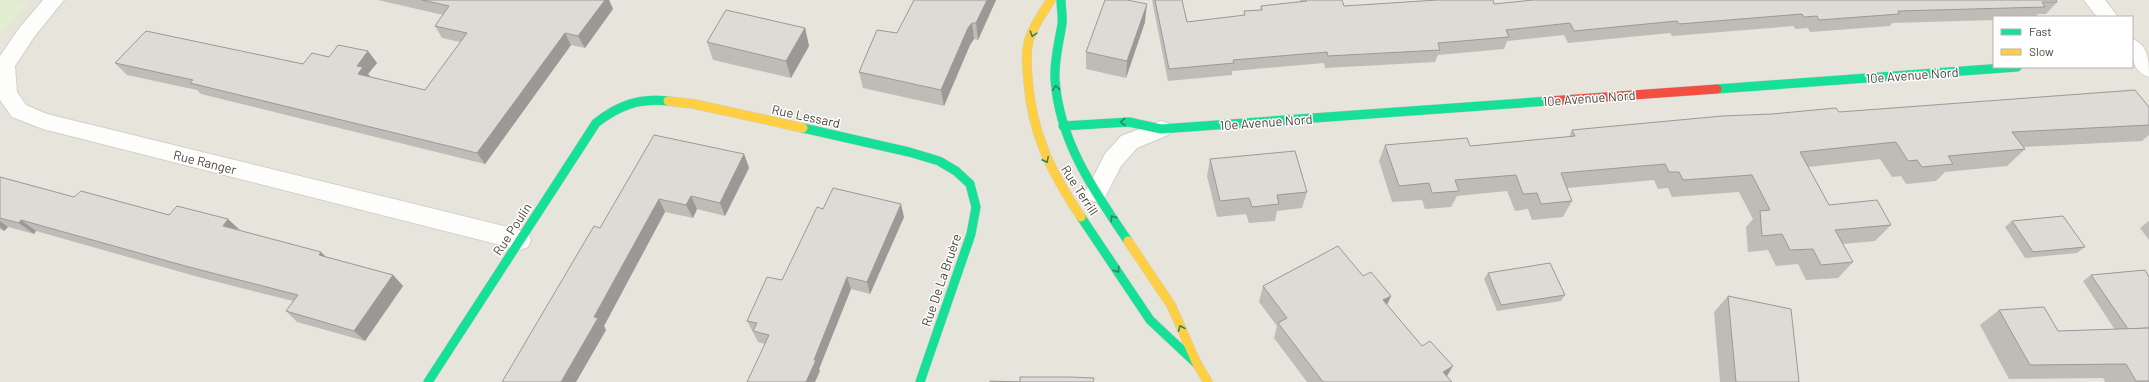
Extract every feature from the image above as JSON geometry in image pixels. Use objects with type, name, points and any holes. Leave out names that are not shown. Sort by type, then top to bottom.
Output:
[{"type":"street","name":"Rue Ranger","points":[[54,0],[27,32],[5,65],[6,94],[19,111],[43,121],[520,240]]},
{"type":"street","name":"Rue Terrill","points":[[1051,0],[1038,18],[1027,51],[1030,95],[1035,133],[1042,152],[1054,177],[1150,320],[1197,364]]},
{"type":"street","name":"Rue Terrill","points":[[1060,0],[1062,23],[1055,53],[1055,80],[1063,126],[1077,161],[1096,193],[1171,305],[1197,364],[1208,382]]},
{"type":"street","points":[[2094,0],[2107,16]]},
{"type":"street","name":"10e Avenue Nord","points":[[1063,126],[1129,122],[1161,129],[2004,68]]},
{"type":"street","name":"Rue Lessard","points":[[628,102],[643,99],[694,104],[909,152],[939,161],[956,171],[970,184]]},
{"type":"street","name":"Rue Poulin","points":[[428,382],[596,123],[614,109],[628,102]]},
{"type":"street","name":"10e Avenue Nord","points":[[1096,193],[1113,160],[1129,142],[1161,129]]},
{"type":"street","name":"Rue De La Bruère","points":[[920,382],[971,234],[976,207],[970,184]]},
{"type":"shaded area","points":[[0,0],[2149,0],[2149,382],[0,382]]},
{"type":"green space","points":[[0,0],[29,2],[0,35]]},
{"type":"building","points":[[422,0],[605,0],[578,36],[565,33],[477,153],[190,83],[193,80],[115,63],[146,31],[303,64],[312,53],[329,57],[338,45],[368,51],[357,66],[363,67],[358,74],[425,90],[467,33],[435,26],[449,6]]},
{"type":"building","points":[[914,0],[987,0],[976,23],[972,23],[968,28],[941,90],[859,72],[877,30],[897,33]]},
{"type":"building","points":[[1105,0],[1127,0],[1147,4],[1127,61],[1086,52]]},
{"type":"building","points":[[1155,0],[1182,0],[1187,22],[1245,15],[1244,11],[1262,10],[1261,6],[1307,1],[1306,0],[1342,0],[1344,6],[1437,0],[1493,0],[1494,4],[1533,0],[2056,0],[2057,2],[2042,2],[2045,7],[1898,11],[1899,14],[1819,20],[1817,16],[1804,17],[1802,14],[1679,24],[1677,21],[1574,31],[1570,23],[1506,30],[1509,37],[1438,43],[1440,50],[1328,56],[1327,52],[1233,60],[1234,63],[1169,69]]},
{"type":"building","points":[[726,10],[805,28],[786,61],[707,42]]},
{"type":"building","points":[[2135,90],[2149,107],[2149,125],[2012,132],[2025,149],[1948,156],[1953,164],[1922,167],[1917,160],[1908,161],[1896,142],[1800,152],[1829,205],[1877,200],[1891,225],[1835,230],[1853,262],[1821,265],[1813,249],[1790,250],[1782,234],[1762,236],[1760,211],[1770,210],[1752,175],[1683,180],[1679,172],[1669,172],[1665,164],[1561,173],[1572,201],[1541,204],[1537,193],[1523,194],[1516,175],[1455,180],[1459,191],[1432,193],[1429,183],[1399,186],[1385,145],[1467,138],[1470,146],[1575,136],[1572,130],[1722,116],[1772,114],[1836,108],[1839,112]]},
{"type":"building","points":[[654,135],[744,154],[720,203],[691,196],[686,205],[659,199],[594,317],[598,318],[561,382],[502,382],[594,226],[600,228]]},
{"type":"building","points":[[1295,151],[1307,192],[1277,195],[1279,204],[1252,207],[1249,198],[1220,201],[1210,159]]},
{"type":"building","points":[[0,177],[74,197],[81,191],[169,215],[177,206],[228,219],[223,226],[321,252],[319,255],[393,275],[354,331],[286,311],[298,295],[189,267],[21,220],[19,223],[0,218]]},
{"type":"building","points":[[833,188],[901,204],[867,282],[847,277],[814,360],[816,360],[806,382],[747,382],[769,335],[753,331],[757,323],[747,321],[767,277],[782,280],[817,207],[823,209]]},
{"type":"building","points":[[2063,216],[2085,247],[2033,252],[2012,221]]},
{"type":"building","points":[[1338,246],[1363,276],[1371,272],[1391,296],[1383,300],[1422,346],[1430,341],[1453,366],[1443,372],[1452,382],[1323,382],[1278,323],[1287,318],[1263,286]]},
{"type":"building","points":[[1550,263],[1565,295],[1501,305],[1488,273]]},
{"type":"building","points":[[2145,270],[2149,277],[2149,328],[2128,329],[2091,275]]},
{"type":"building","points":[[1728,296],[1791,309],[1799,382],[1736,382]]},
{"type":"building","points":[[2044,307],[2058,331],[2149,328],[2149,381],[2136,381],[2126,364],[2030,365],[1999,310]]},
{"type":"building","points":[[1020,377],[1094,378],[1093,382],[1020,382]]},
{"type":"building","points":[[990,381],[1020,382],[990,382]]},
{"type":"traffic: fast","points":[[1061,0],[1062,21],[1055,64],[1055,79],[1057,102],[1063,124],[1070,145],[1091,185],[1128,241]]},
{"type":"traffic: fast","points":[[1717,89],[2003,68]]},
{"type":"traffic: fast","points":[[428,382],[596,123],[621,106],[629,103],[646,100],[668,101]]},
{"type":"traffic: fast","points":[[1063,126],[1129,122],[1161,129],[1549,101]]},
{"type":"traffic: fast","points":[[803,128],[909,152],[939,161],[956,171],[970,184],[976,207],[971,234],[920,382]]},
{"type":"traffic: fast","points":[[1081,217],[1150,320],[1197,364]]},
{"type":"traffic: slow","points":[[1051,0],[1033,30],[1029,40],[1027,69],[1030,106],[1034,124],[1045,156],[1060,185],[1081,217]]},
{"type":"traffic: slow","points":[[668,101],[694,104],[803,128]]},
{"type":"traffic: slow","points":[[1128,241],[1171,305],[1197,364],[1208,382]]},
{"type":"traffic: jam","points":[[1549,101],[1717,89]]}]
